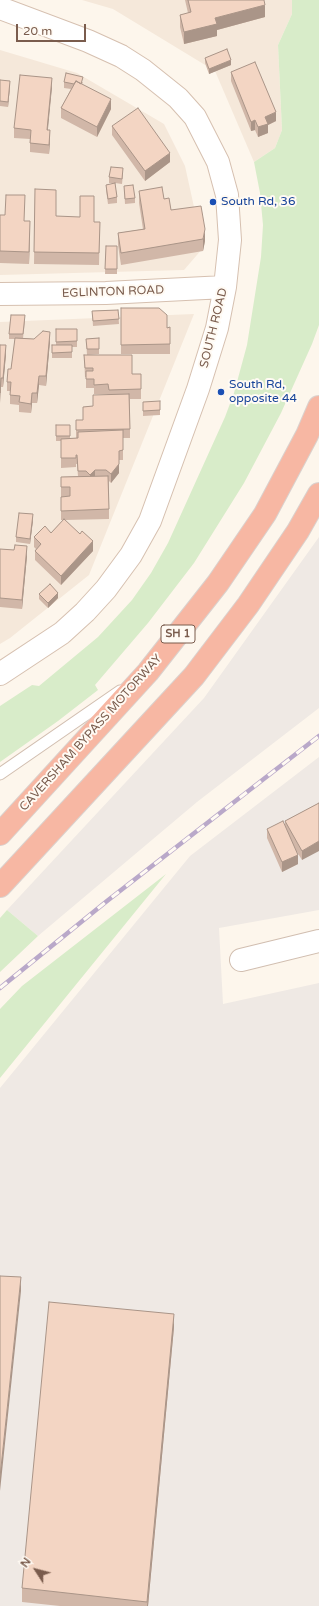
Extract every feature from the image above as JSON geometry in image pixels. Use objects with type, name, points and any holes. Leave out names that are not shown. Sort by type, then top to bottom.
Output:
[{"type":"highway","name":"CAVERSHAM BYPASS MOTORWAY","points":[[0,834],[148,672],[218,583],[264,514],[307,435],[319,407]]},
{"type":"highway","points":[[0,886],[194,676],[248,605],[298,531],[319,494]]},
{"type":"main road","name":"SOUTH ROAD","points":[[0,8],[88,41],[121,56],[143,70],[178,98],[195,117],[218,162],[227,195],[230,240],[225,287],[217,328],[198,389],[150,521],[131,555],[106,589],[85,612],[62,633],[0,674]]},
{"type":"main road","name":"EGLINTON ROAD","points":[[0,294],[106,293],[225,287]]},
{"type":"main road","points":[[241,960],[319,941]]},
{"type":"lane","points":[[0,774],[148,672]]},
{"type":"shaded area","points":[[82,0],[292,0],[292,14],[278,45],[282,130],[275,148],[254,162],[215,71],[113,9]]},
{"type":"shaded area","points":[[0,50],[77,73],[164,124],[185,166],[203,248],[184,270],[0,275]]},
{"type":"shaded area","points":[[194,314],[89,575],[10,638],[0,644],[0,322]]},
{"type":"shaded area","points":[[319,537],[319,708],[197,802],[38,936],[7,910],[204,698]]},
{"type":"shaded area","points":[[319,757],[319,910],[219,928],[223,1004],[319,983],[319,1606],[0,1606],[0,1088],[190,856]]},
{"type":"green space","points":[[292,0],[319,0],[319,325],[312,344],[281,413],[244,483],[194,563],[148,623],[95,685],[98,690],[58,721],[0,762],[0,706],[32,685],[39,686],[98,637],[132,600],[151,573],[168,543],[225,417],[234,393],[247,345],[261,257],[263,225],[260,193],[254,162],[275,148],[282,130],[278,45],[292,14]]},
{"type":"green space","points":[[166,874],[0,1078],[0,1009],[22,986]]},
{"type":"green space","points":[[7,910],[38,936],[0,972],[0,918]]},
{"type":"building","points":[[188,0],[264,0],[265,5],[215,18],[217,24],[184,32],[180,15],[191,12]]},
{"type":"building","points":[[227,49],[231,60],[209,69],[205,58]]},
{"type":"building","points":[[255,62],[276,112],[265,117],[268,124],[258,127],[255,120],[251,122],[231,72]]},
{"type":"building","points":[[66,73],[83,77],[81,84],[76,81],[74,84],[64,82]]},
{"type":"building","points":[[20,75],[52,78],[47,130],[50,130],[49,145],[30,143],[31,130],[14,128]]},
{"type":"building","points":[[0,80],[10,81],[8,102],[0,101]]},
{"type":"building","points":[[76,81],[111,99],[97,127],[61,108]]},
{"type":"building","points":[[138,108],[170,153],[145,171],[112,126]]},
{"type":"building","points":[[111,167],[123,168],[122,179],[109,177]]},
{"type":"building","points":[[115,183],[117,197],[108,199],[106,185]]},
{"type":"building","points":[[133,185],[135,198],[125,199],[124,186]]},
{"type":"building","points":[[162,187],[164,199],[169,198],[171,210],[201,206],[205,229],[203,239],[121,253],[118,233],[145,229],[139,191]]},
{"type":"building","points":[[35,189],[56,190],[56,216],[80,217],[80,196],[94,196],[94,222],[100,222],[99,253],[34,252]]},
{"type":"building","points":[[6,195],[25,195],[24,221],[30,221],[29,252],[0,251],[0,215],[5,215]]},
{"type":"building","points":[[106,246],[117,246],[117,269],[105,269]]},
{"type":"building","points":[[121,308],[159,308],[167,315],[167,328],[170,327],[170,344],[121,345]]},
{"type":"building","points":[[118,310],[119,319],[93,321],[92,311]]},
{"type":"building","points":[[11,315],[25,315],[23,334],[9,334]]},
{"type":"building","points":[[56,329],[77,329],[77,341],[56,342]]},
{"type":"building","points":[[43,331],[50,332],[46,376],[39,376],[37,393],[32,393],[31,404],[19,402],[20,396],[10,395],[11,382],[7,382],[8,369],[11,369],[15,338],[34,339]]},
{"type":"building","points":[[99,338],[99,349],[87,349],[86,339]]},
{"type":"building","points":[[0,345],[6,345],[0,393]]},
{"type":"building","points":[[52,345],[72,345],[72,352],[52,353]]},
{"type":"building","points":[[84,355],[132,355],[132,374],[141,374],[141,389],[109,390],[108,384],[94,385],[94,379],[86,379],[86,371],[93,371],[93,368],[85,368]]},
{"type":"building","points":[[129,394],[130,429],[76,430],[76,420],[83,420],[83,407],[93,406],[93,395]]},
{"type":"building","points":[[160,401],[160,410],[143,411],[143,402]]},
{"type":"building","points":[[56,425],[70,425],[70,436],[56,436]]},
{"type":"building","points":[[123,430],[123,450],[119,451],[119,464],[111,474],[106,470],[95,470],[90,475],[86,471],[78,471],[77,455],[76,458],[61,458],[61,439],[78,438],[78,432]]},
{"type":"building","points":[[108,476],[109,509],[61,511],[61,497],[70,496],[70,487],[61,487],[61,477]]},
{"type":"building","points":[[19,513],[33,514],[30,539],[16,537]]},
{"type":"building","points":[[64,519],[80,534],[82,531],[93,541],[61,576],[35,551],[41,544],[34,537],[45,526],[51,533]]},
{"type":"building","points":[[15,545],[27,546],[22,600],[0,598],[0,549],[14,550]]},
{"type":"building","points":[[50,584],[58,593],[48,603],[39,594]]},
{"type":"building","points":[[319,803],[319,841],[302,851],[285,821]]},
{"type":"building","points":[[283,821],[298,855],[282,862],[267,829]]},
{"type":"building","points":[[0,1276],[21,1277],[0,1477]]},
{"type":"building","points":[[49,1302],[174,1314],[147,1602],[22,1588]]},
{"type":"railway","points":[[0,988],[107,901],[319,736]]},
{"type":"place","name":"South Rd, 36","points":[[213,202]]},
{"type":"place","name":"South Rd, opposite 44","points":[[221,392]]}]
